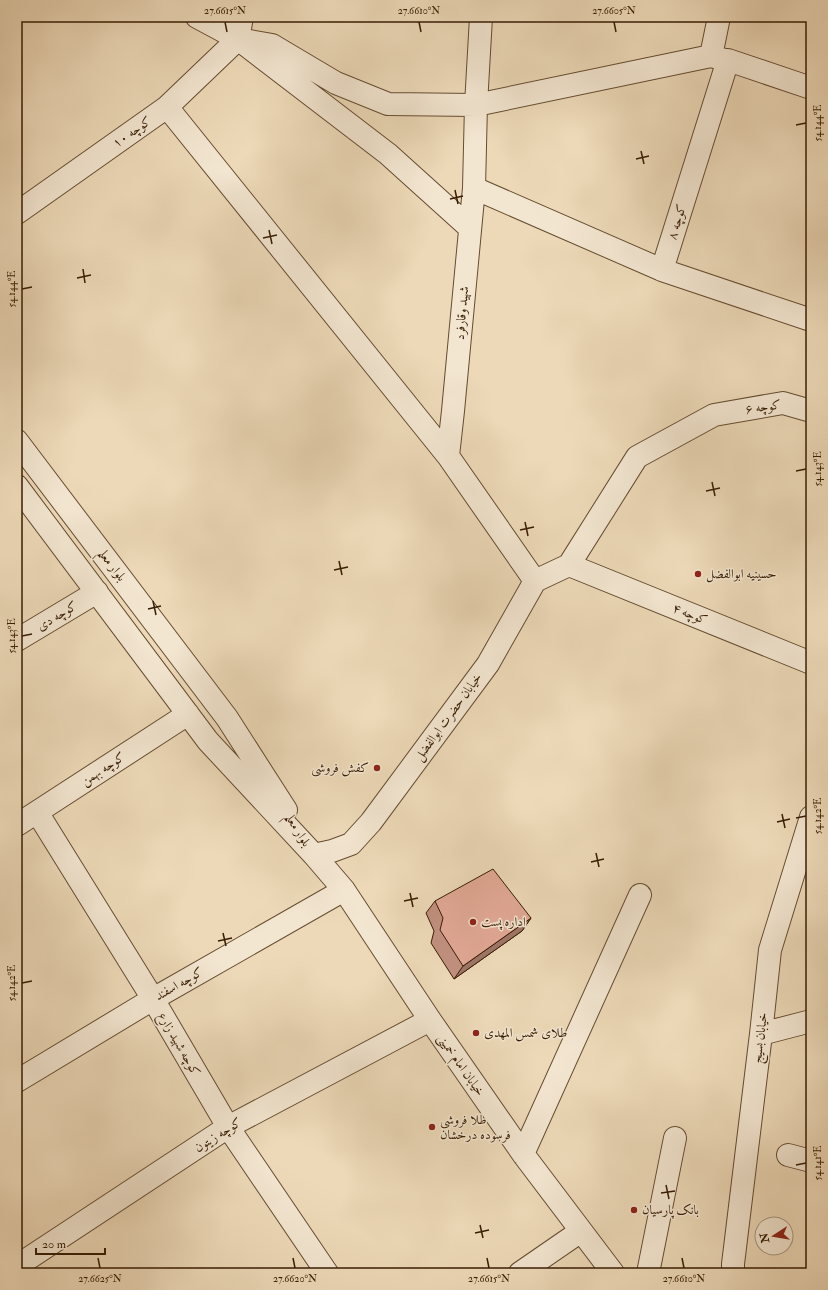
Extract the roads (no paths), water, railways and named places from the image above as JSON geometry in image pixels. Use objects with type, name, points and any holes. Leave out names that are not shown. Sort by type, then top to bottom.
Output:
[{"type":"street","points":[[197,17],[238,39],[388,154],[470,228]]},
{"type":"street","points":[[238,39],[242,17]]},
{"type":"street","name":"شهید وقارفرد","points":[[448,456],[474,188],[476,105],[481,17]]},
{"type":"street","name":"کوچه ۸","points":[[662,270],[720,58],[719,17]]},
{"type":"street","points":[[238,39],[272,45],[336,83],[388,104],[476,105],[720,58],[811,88]]},
{"type":"street","name":"کوچه ۱۰","points":[[17,213],[167,107],[238,39]]},
{"type":"street","points":[[167,107],[448,456],[535,581],[568,565]]},
{"type":"street","points":[[474,188],[662,270],[811,320]]},
{"type":"street","name":"کوچه ۶","points":[[568,565],[637,457],[714,415],[783,402],[811,411]]},
{"type":"street","name":"بلوار معلم","points":[[17,441],[227,718],[314,855]]},
{"type":"street","name":"بلوار معلم","points":[[17,486],[208,741],[314,855]]},
{"type":"street","name":"کوچه ۴","points":[[568,565],[811,663]]},
{"type":"street","name":"خیابان حضرت ابوالفضل","points":[[314,855],[332,851],[351,844],[371,822],[488,664],[535,581]]},
{"type":"street","name":"کوچه دی","points":[[17,640],[96,592]]},
{"type":"street","name":"کوچه بهمن","points":[[17,825],[188,714]]},
{"type":"street","name":"کوچه شهید زارع","points":[[37,812],[153,998],[228,1127],[327,1273]]},
{"type":"street","name":"خیابان بسیج","points":[[732,1270],[770,950],[811,817]]},
{"type":"street","name":"خیابان امام خمینی","points":[[314,855],[344,890],[430,1020],[523,1154],[613,1273]]},
{"type":"street","name":"کوچه اسفند","points":[[17,1081],[153,998],[344,890]]},
{"type":"street","points":[[523,1154],[640,895]]},
{"type":"street","name":"کوچه زیتون","points":[[17,1266],[228,1127],[430,1020]]},
{"type":"street","points":[[761,1034],[811,1021]]},
{"type":"street","points":[[648,1273],[675,1138]]},
{"type":"street","points":[[788,1155],[811,1161]]},
{"type":"street","points":[[520,1273],[581,1230]]},
{"type":"place","name":"حسینیه ابوالفضل","points":[[698,574]]},
{"type":"place","name":"کفش فروشی","points":[[377,768]]},
{"type":"place","name":"اداره پست","points":[[473,922]]},
{"type":"place","name":"طلای شمس المهدی","points":[[476,1033]]},
{"type":"place","name":"طلا فروشی فرسوده درخشان","points":[[432,1127]]},
{"type":"place","name":"بانک پارسیان","points":[[634,1210]]}]
